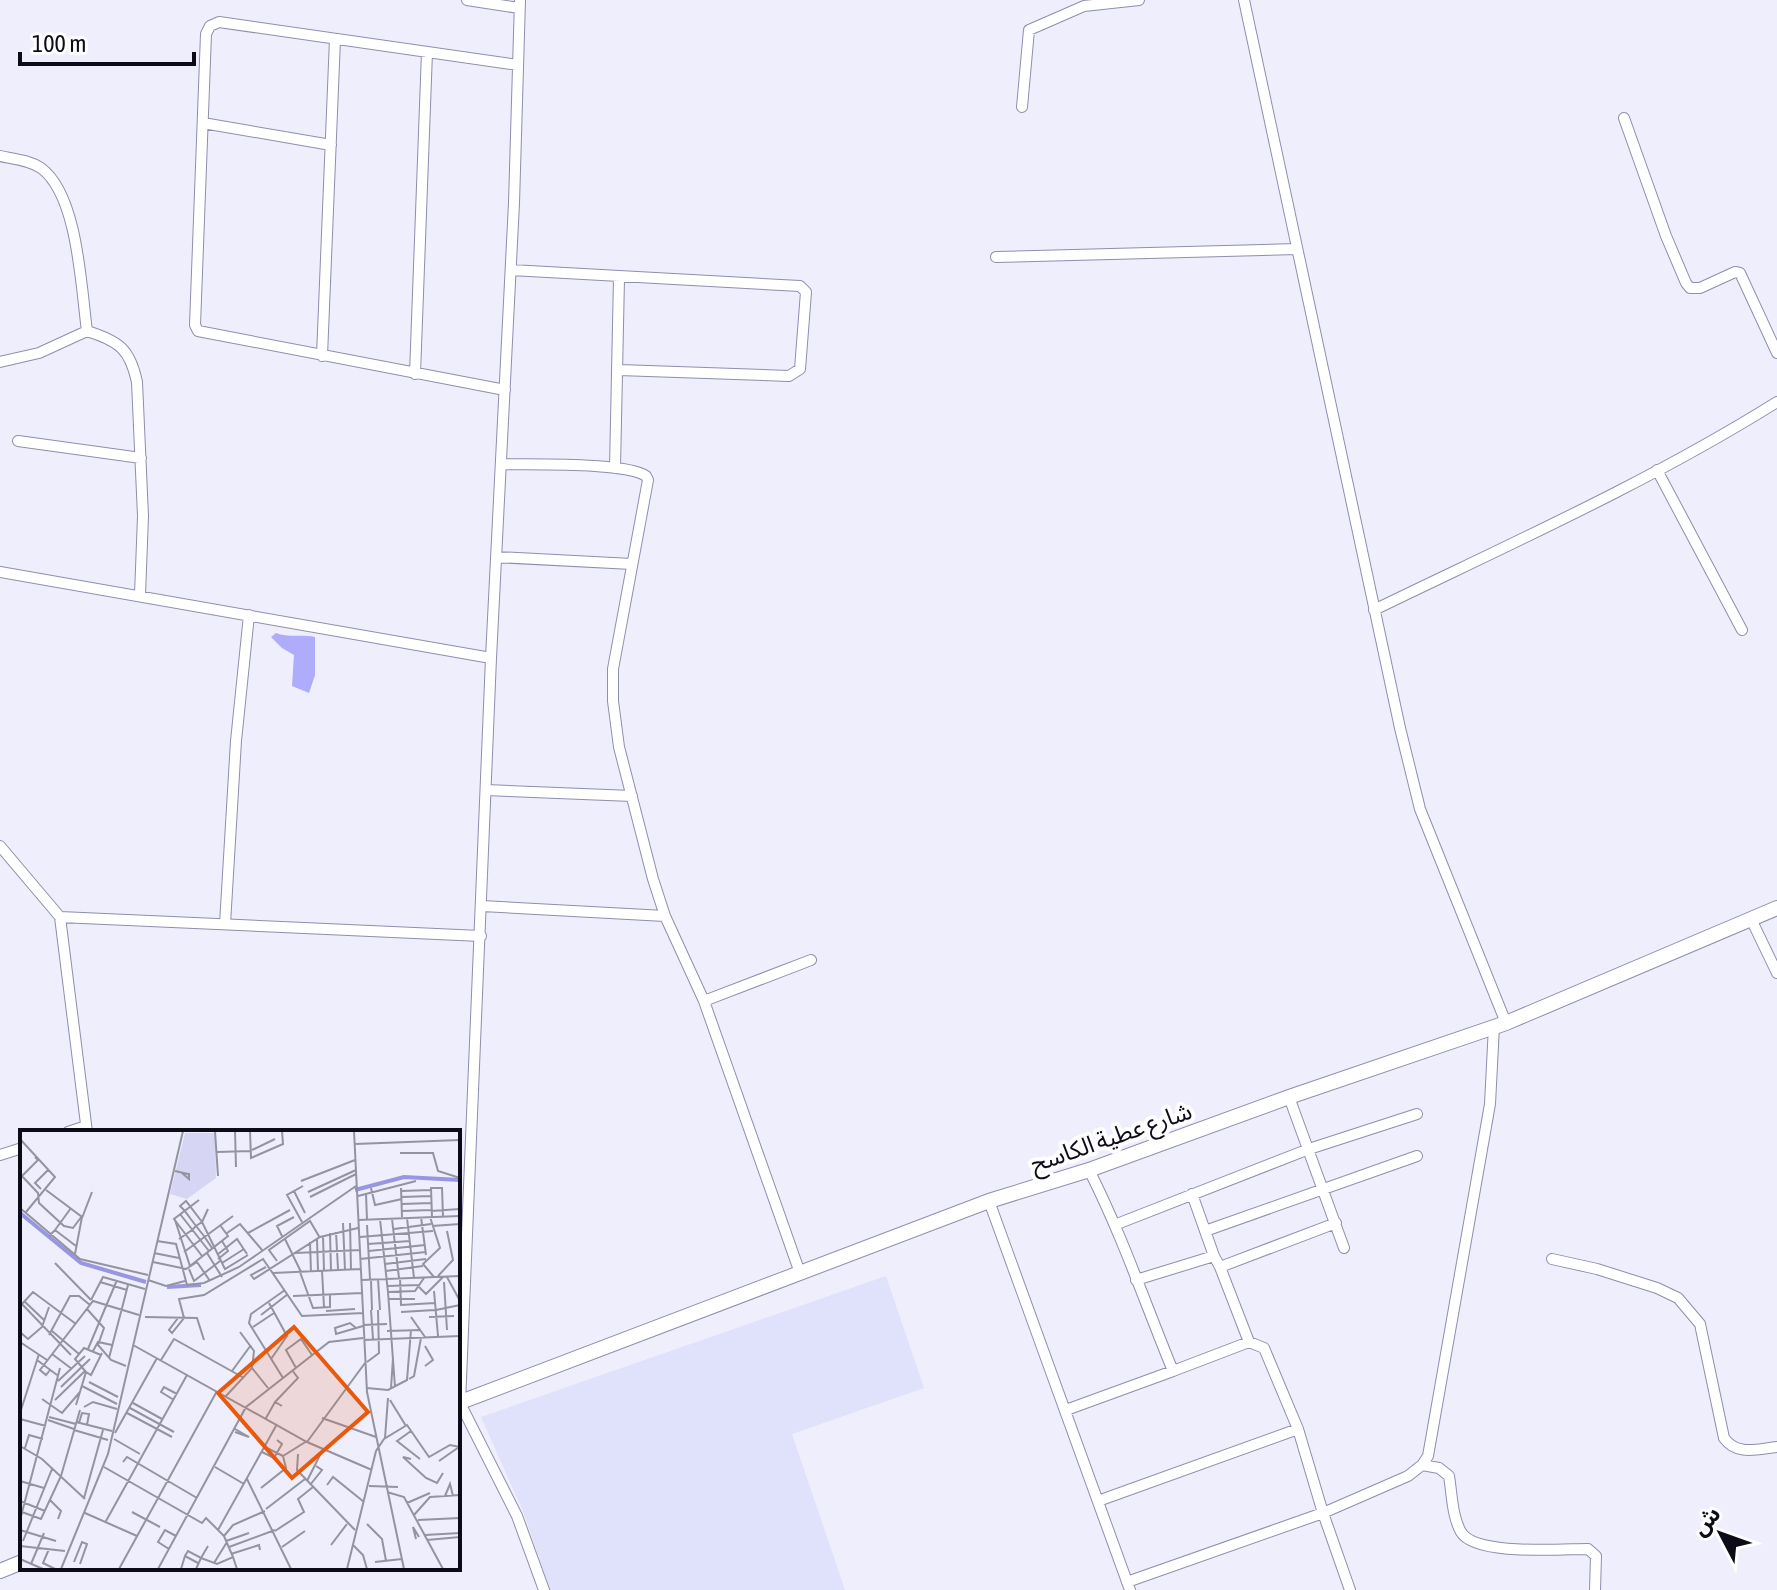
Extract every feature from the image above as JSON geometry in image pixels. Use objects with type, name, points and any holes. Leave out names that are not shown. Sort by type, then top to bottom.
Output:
[{"type":"street","points":[[460,1382],[511,270],[520,4],[467,0]]},
{"type":"street","points":[[1022,107],[1029,30],[1084,6],[1139,0]]},
{"type":"street","points":[[989,1201],[1128,1586],[1323,1513],[1408,1476],[1428,1456],[1490,1104],[1500,1025],[1420,809],[1374,610],[1244,0]]},
{"type":"street","points":[[505,390],[204,334],[196,328],[206,34],[213,24],[219,22],[518,65]]},
{"type":"street","points":[[322,356],[335,39]]},
{"type":"street","points":[[415,374],[427,52]]},
{"type":"street","points":[[1624,118],[1686,283],[1690,288],[1700,288],[1735,272],[1740,273],[1777,353]]},
{"type":"street","points":[[203,123],[331,145]]},
{"type":"street","points":[[0,156],[41,168],[50,177],[70,211],[87,331]]},
{"type":"street","points":[[996,257],[1296,249]]},
{"type":"street","points":[[511,270],[800,286],[806,292],[800,369],[795,374],[619,370]]},
{"type":"street","points":[[615,468],[619,278]]},
{"type":"street","points":[[0,362],[39,353],[87,331],[115,342],[133,361],[137,382],[143,516],[140,595]]},
{"type":"street","points":[[1374,610],[1586,508],[1729,432],[1777,402]]},
{"type":"street","points":[[18,441],[141,458]]},
{"type":"street","points":[[501,464],[615,468],[637,471],[648,480],[613,669],[613,701],[619,747],[665,916],[704,1001],[800,1273]]},
{"type":"street","points":[[1657,470],[1742,630]]},
{"type":"street","points":[[496,557],[632,564]]},
{"type":"street","points":[[0,572],[491,658]]},
{"type":"street","points":[[225,924],[236,741],[249,615]]},
{"type":"street","points":[[486,790],[632,796]]},
{"type":"street","points":[[0,846],[60,917],[87,1129]]},
{"type":"street","points":[[482,906],[665,916]]},
{"type":"street","name":"شارع عطية الكاسح","points":[[460,1403],[989,1201],[1089,1170],[1500,1025],[1777,908]]},
{"type":"street","points":[[60,917],[481,936]]},
{"type":"street","points":[[1751,919],[1777,973]]},
{"type":"street","points":[[704,1001],[811,960]]},
{"type":"street","points":[[1289,1097],[1344,1248]]},
{"type":"street","points":[[1117,1224],[1309,1149],[1417,1114]]},
{"type":"street","points":[[0,1155],[20,1149]]},
{"type":"street","points":[[1205,1231],[1417,1156]]},
{"type":"street","points":[[1089,1170],[1117,1224],[1173,1371]]},
{"type":"street","points":[[1192,1194],[1249,1342]]},
{"type":"street","points":[[1220,1267],[1336,1223]]},
{"type":"street","points":[[1136,1280],[1214,1256]]},
{"type":"street","points":[[1552,1259],[1597,1269],[1678,1298],[1700,1324],[1724,1438],[1737,1450],[1777,1447]]},
{"type":"street","points":[[1066,1410],[1249,1342],[1264,1348],[1298,1429],[1350,1590]]},
{"type":"street","points":[[460,1405],[517,1516],[544,1590]]},
{"type":"street","points":[[1098,1501],[1298,1429]]},
{"type":"street","points":[[1422,1465],[1439,1468],[1449,1476],[1456,1521],[1467,1539],[1484,1546],[1588,1549],[1596,1556],[1595,1590]]},
{"type":"street","points":[[0,1571],[20,1563]]},
{"type":"shaded area","points":[[276,633],[315,637],[315,675],[309,693],[292,686],[294,655],[271,637]]},
{"type":"shaded area","points":[[886,1276],[924,1388],[792,1434],[845,1590],[550,1590],[523,1511],[481,1417]]}]
